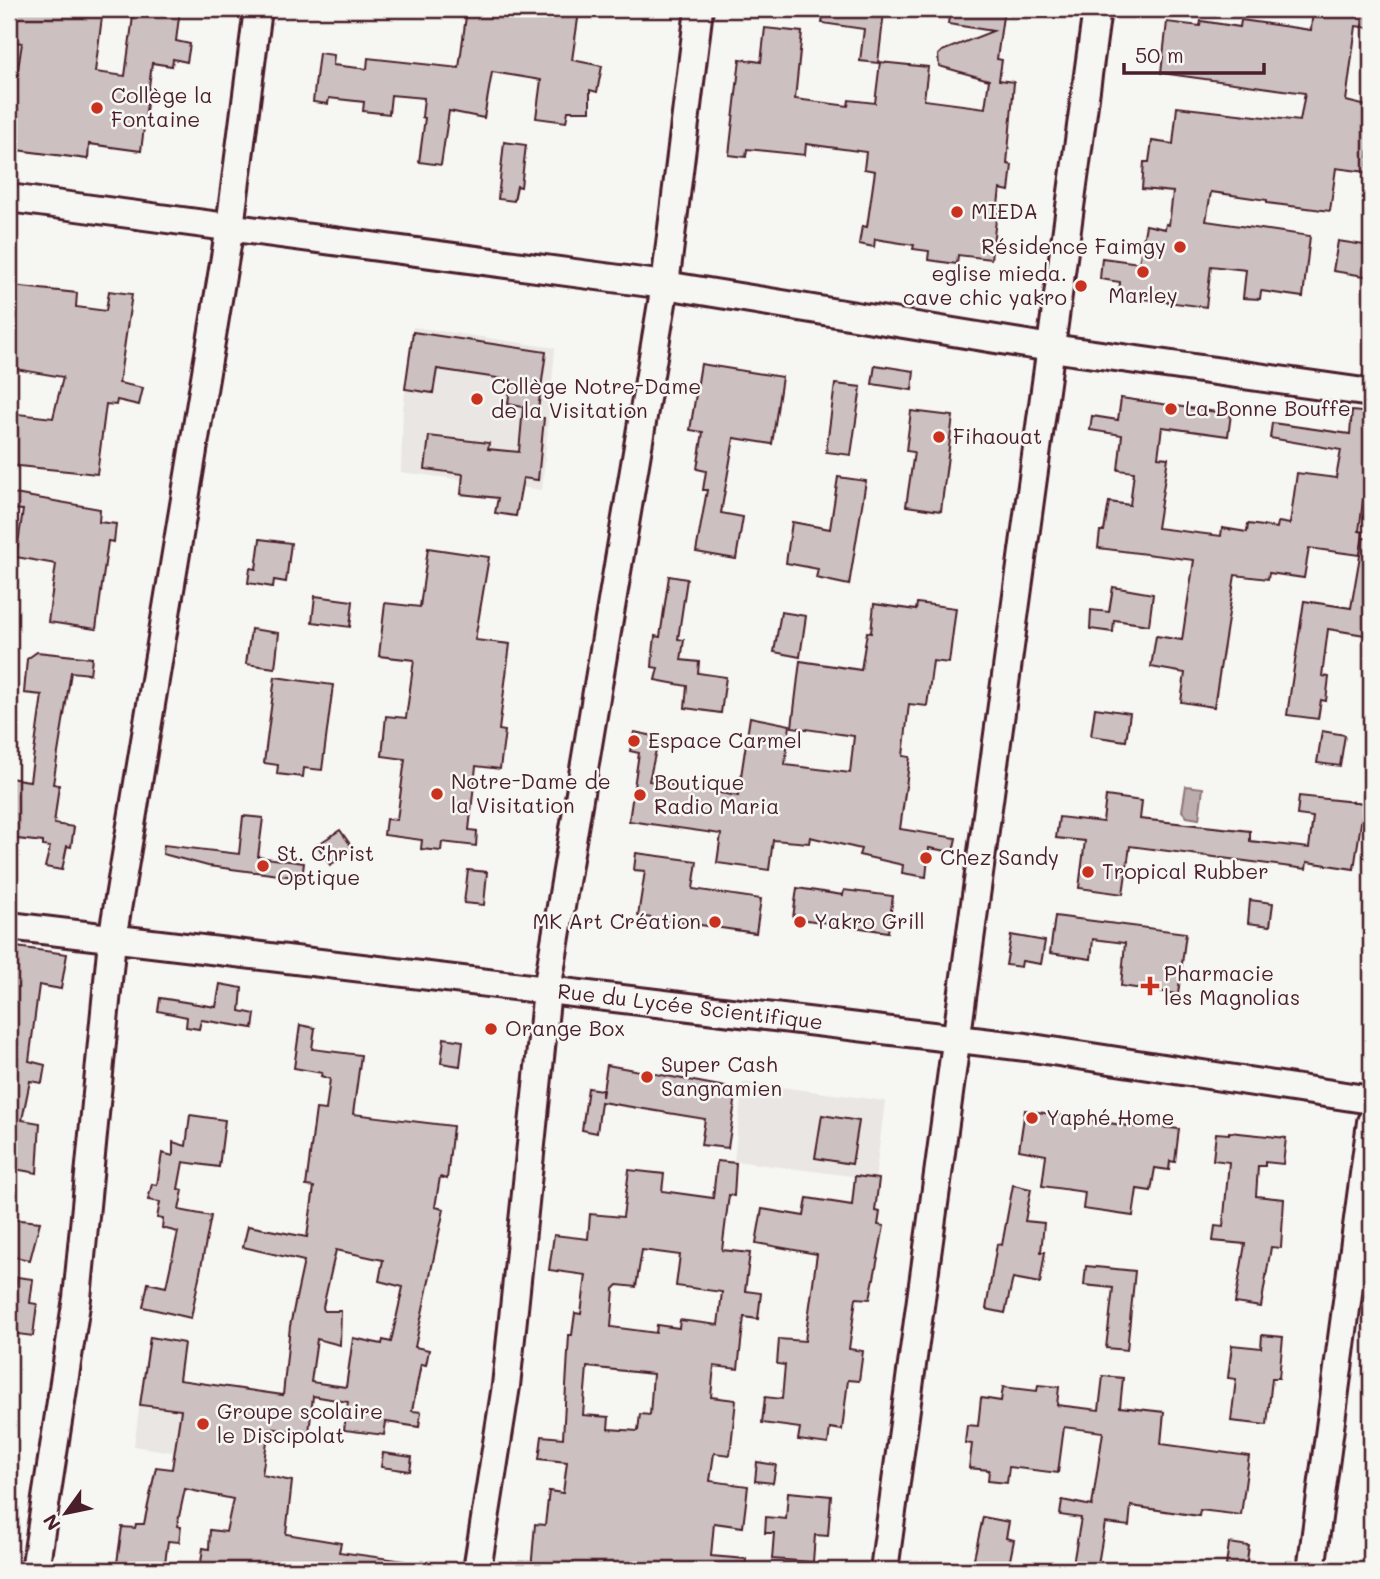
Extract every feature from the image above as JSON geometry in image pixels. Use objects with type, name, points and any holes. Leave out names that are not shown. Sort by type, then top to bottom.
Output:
[{"type":"street","points":[[35,1570],[78,1298],[112,940],[230,227],[258,9]]},
{"type":"street","points":[[477,1570],[506,1386],[547,990],[665,285],[699,9]]},
{"type":"street","points":[[884,1570],[1097,9]]},
{"type":"street","points":[[9,198],[665,285],[1051,348],[1371,393]]},
{"type":"street","name":"Rue du Lycée Scientifique","points":[[9,926],[958,1040],[1371,1100]]},
{"type":"street","points":[[1311,1570],[1371,1122]]},
{"type":"shaded area","name":"Collège Notre-Dame de la Visitation","points":[[413,327],[555,348],[542,490],[401,472],[403,410]]},
{"type":"shaded area","points":[[1186,786],[1203,788],[1199,819],[1187,817],[1182,811]]},
{"type":"shaded area","points":[[743,1082],[885,1101],[875,1179],[734,1161]]},
{"type":"shaded area","name":"Groupe scolaire le Discipolat","points":[[144,1374],[274,1394],[264,1466],[134,1446]]},
{"type":"building","points":[[10,9],[103,9],[95,72],[125,76],[134,9],[180,9],[176,41],[190,44],[187,62],[173,59],[172,66],[152,63],[141,151],[89,144],[88,159],[9,149],[9,87],[15,88],[22,43],[9,41]]},
{"type":"building","points":[[467,9],[579,12],[572,60],[602,66],[597,92],[590,90],[590,111],[568,111],[566,122],[536,118],[541,80],[492,72],[484,118],[449,111],[441,165],[419,162],[425,118],[422,117],[424,98],[391,95],[389,114],[363,111],[364,102],[329,98],[328,104],[313,102],[319,53],[334,55],[333,65],[367,69],[368,58],[459,68]]},
{"type":"building","points":[[824,9],[878,9],[884,12],[878,63],[860,61],[864,29],[822,23]]},
{"type":"building","points":[[950,9],[1004,9],[997,59],[1002,60],[999,80],[1014,82],[1007,164],[1012,165],[1009,191],[1000,189],[991,259],[958,255],[957,264],[928,260],[929,251],[913,249],[914,245],[875,239],[874,247],[859,244],[862,226],[867,227],[875,171],[864,169],[866,152],[806,144],[805,155],[747,149],[746,157],[729,155],[740,59],[761,62],[765,28],[802,32],[795,99],[848,106],[849,100],[875,103],[880,62],[928,67],[924,100],[985,108],[989,80],[939,66],[938,55],[993,31],[948,24]]},
{"type":"building","points":[[1313,9],[1371,9],[1371,28],[1356,26],[1346,101],[1371,107],[1367,172],[1336,168],[1330,211],[1211,192],[1206,221],[1310,236],[1303,297],[1261,291],[1260,299],[1243,298],[1246,270],[1211,266],[1206,307],[1119,296],[1120,282],[1100,279],[1102,258],[1139,263],[1146,225],[1165,229],[1166,224],[1169,225],[1173,192],[1142,189],[1144,162],[1149,162],[1152,141],[1173,144],[1177,107],[1300,121],[1305,93],[1161,73],[1167,22],[1200,26],[1201,21],[1240,27],[1241,20],[1311,30]]},
{"type":"building","points":[[504,142],[526,145],[521,187],[517,186],[514,201],[498,199]]},
{"type":"building","points":[[1338,241],[1371,246],[1371,277],[1333,271]]},
{"type":"building","points":[[12,286],[77,293],[76,307],[106,311],[109,291],[132,294],[119,383],[143,388],[139,405],[117,400],[116,405],[106,404],[97,474],[9,465],[9,413],[53,418],[63,377],[9,368]]},
{"type":"building","points":[[413,332],[546,352],[537,417],[544,418],[538,480],[523,478],[516,516],[495,513],[498,498],[461,494],[463,474],[425,469],[429,436],[489,443],[488,449],[519,452],[523,407],[508,404],[511,380],[437,369],[433,393],[405,389]]},
{"type":"building","points":[[701,364],[782,377],[772,444],[734,438],[721,513],[743,517],[736,559],[696,552],[707,490],[703,490],[706,471],[697,469],[703,432],[690,430]]},
{"type":"building","points":[[875,365],[914,371],[912,390],[872,384]]},
{"type":"building","points":[[835,384],[861,387],[851,455],[826,452]]},
{"type":"building","points":[[1121,398],[1231,414],[1228,436],[1162,427],[1158,457],[1168,458],[1157,528],[1221,536],[1222,528],[1247,532],[1248,524],[1277,528],[1278,522],[1290,524],[1297,473],[1336,478],[1341,450],[1270,438],[1272,423],[1350,434],[1352,411],[1371,413],[1371,503],[1363,501],[1359,531],[1363,532],[1360,555],[1309,548],[1304,578],[1269,573],[1268,579],[1235,575],[1214,707],[1181,702],[1185,673],[1151,667],[1156,636],[1182,640],[1194,560],[1098,548],[1109,502],[1130,505],[1134,472],[1118,470],[1122,435],[1090,430],[1092,416],[1118,420]]},
{"type":"building","points":[[911,411],[953,416],[941,511],[906,506],[914,452],[906,451]]},
{"type":"building","points":[[838,477],[866,481],[849,585],[816,578],[818,569],[786,563],[792,522],[830,529]]},
{"type":"building","points":[[9,493],[100,509],[99,522],[116,524],[114,542],[108,541],[96,629],[48,622],[56,564],[16,557],[23,510],[9,509]]},
{"type":"building","points":[[1363,538],[1371,539],[1371,636],[1328,629],[1322,676],[1329,677],[1326,701],[1321,700],[1318,719],[1287,715],[1304,601],[1351,608]]},
{"type":"building","points":[[260,539],[291,543],[286,582],[274,580],[273,587],[248,583],[250,568],[256,569]]},
{"type":"building","points":[[428,548],[489,557],[475,640],[510,644],[499,730],[505,731],[500,769],[476,766],[469,830],[477,831],[476,846],[442,842],[441,851],[421,849],[422,840],[384,835],[386,819],[397,820],[405,759],[382,756],[386,716],[406,718],[414,660],[379,656],[385,603],[420,607]]},
{"type":"building","points":[[669,576],[687,579],[678,639],[684,640],[681,660],[699,662],[698,673],[726,677],[721,713],[685,708],[687,686],[655,680],[658,668],[652,667],[655,636],[660,637]]},
{"type":"building","points":[[1113,587],[1153,594],[1149,625],[1114,620],[1113,632],[1090,629],[1091,610],[1109,612]]},
{"type":"building","points":[[315,596],[353,601],[350,627],[312,622]]},
{"type":"building","points":[[917,603],[956,608],[949,663],[933,661],[927,706],[909,704],[903,756],[910,757],[900,829],[956,838],[953,852],[929,848],[926,877],[902,873],[903,865],[859,855],[861,849],[810,837],[809,843],[773,840],[769,870],[717,863],[721,834],[629,821],[639,753],[630,751],[634,732],[659,737],[649,781],[738,796],[750,717],[790,725],[785,765],[850,773],[854,736],[792,727],[800,661],[861,670],[867,632],[871,633],[874,604],[916,610]]},
{"type":"building","points":[[781,612],[806,616],[800,657],[774,652]]},
{"type":"building","points":[[251,629],[279,633],[275,668],[246,664]]},
{"type":"building","points":[[37,652],[92,658],[90,674],[71,672],[53,784],[59,785],[54,824],[74,827],[71,847],[67,846],[62,870],[45,867],[50,847],[43,846],[43,842],[9,838],[9,778],[30,781],[42,695],[24,693],[27,659]]},
{"type":"building","points":[[275,677],[333,685],[322,770],[304,768],[303,777],[277,774],[278,765],[264,763]]},
{"type":"building","points":[[1095,708],[1130,713],[1126,741],[1091,736]]},
{"type":"building","points":[[1322,731],[1345,735],[1340,766],[1317,763]]},
{"type":"building","points":[[1106,796],[1142,801],[1140,819],[1250,831],[1250,841],[1309,848],[1313,817],[1297,815],[1299,796],[1364,803],[1354,869],[1307,862],[1306,869],[1130,846],[1123,894],[1079,888],[1085,841],[1056,838],[1059,817],[1103,822]]},
{"type":"building","points":[[243,816],[263,818],[258,857],[304,863],[302,878],[208,866],[163,854],[164,845],[239,854]]},
{"type":"building","points":[[340,830],[354,850],[330,865],[317,845]]},
{"type":"building","points":[[636,853],[697,861],[693,889],[761,899],[756,933],[638,916],[645,871],[634,870]]},
{"type":"building","points":[[468,870],[487,872],[484,905],[464,903]]},
{"type":"building","points":[[797,888],[843,895],[844,890],[893,896],[888,932],[793,918]]},
{"type":"building","points":[[1250,900],[1273,903],[1270,926],[1248,923]]},
{"type":"building","points":[[1055,916],[1186,933],[1178,994],[1121,986],[1125,943],[1093,939],[1091,959],[1050,953]]},
{"type":"building","points":[[1011,935],[1045,941],[1041,964],[1022,961],[1021,967],[1006,965]]},
{"type":"building","points":[[9,946],[67,954],[61,989],[39,985],[29,1061],[45,1065],[42,1083],[30,1081],[22,1120],[40,1123],[37,1173],[9,1168]]},
{"type":"building","points":[[220,984],[242,988],[240,1011],[255,1014],[253,1028],[201,1020],[199,1029],[186,1027],[187,1017],[158,1011],[160,998],[216,1007]]},
{"type":"building","points":[[300,1025],[315,1028],[312,1049],[361,1055],[353,1114],[453,1126],[447,1179],[440,1177],[435,1207],[444,1209],[415,1347],[429,1350],[426,1365],[421,1364],[412,1411],[421,1412],[419,1427],[386,1422],[384,1435],[344,1430],[348,1402],[313,1396],[309,1433],[269,1428],[262,1475],[292,1481],[286,1534],[341,1543],[339,1552],[405,1561],[404,1570],[200,1570],[203,1548],[209,1549],[210,1530],[226,1532],[233,1499],[185,1489],[177,1526],[181,1527],[179,1542],[168,1541],[164,1570],[116,1570],[122,1527],[135,1528],[136,1524],[144,1524],[156,1467],[172,1469],[181,1410],[140,1405],[150,1337],[184,1343],[179,1380],[283,1395],[290,1326],[304,1261],[243,1247],[248,1226],[307,1237],[314,1187],[306,1186],[316,1109],[326,1110],[330,1079],[321,1076],[322,1073],[294,1068]],"holes":[[[336,1250],[383,1260],[379,1281],[403,1287],[391,1342],[383,1340],[382,1344],[353,1338],[346,1387],[311,1382],[317,1339],[340,1345],[341,1311],[324,1311],[323,1307]]]},
{"type":"building","points":[[444,1038],[463,1041],[460,1066],[441,1063]]},
{"type":"building","points":[[607,1065],[737,1089],[728,1148],[701,1145],[705,1119],[601,1102],[597,1133],[582,1130],[588,1088],[602,1090],[602,1097]]},
{"type":"building","points":[[1025,1110],[1135,1127],[1136,1118],[1161,1122],[1160,1127],[1179,1129],[1175,1162],[1170,1161],[1169,1170],[1155,1168],[1151,1191],[1137,1189],[1133,1216],[1083,1209],[1085,1192],[1042,1186],[1046,1155],[1019,1150]]},
{"type":"building","points":[[190,1115],[225,1120],[219,1167],[183,1162],[178,1189],[183,1190],[179,1210],[211,1216],[191,1318],[143,1307],[148,1283],[166,1287],[178,1232],[162,1228],[163,1219],[157,1218],[160,1202],[148,1200],[152,1184],[157,1185],[162,1153],[173,1156],[173,1142],[186,1146]]},
{"type":"building","points":[[822,1115],[859,1121],[852,1164],[815,1158]]},
{"type":"building","points":[[1216,1133],[1286,1138],[1283,1164],[1265,1162],[1265,1166],[1258,1166],[1256,1196],[1284,1199],[1281,1248],[1271,1247],[1261,1307],[1235,1303],[1245,1244],[1213,1241],[1215,1226],[1223,1227],[1229,1162],[1213,1160]]},
{"type":"building","points":[[717,1161],[736,1163],[734,1196],[729,1195],[722,1250],[750,1253],[745,1291],[761,1293],[758,1319],[744,1317],[738,1369],[714,1366],[711,1397],[736,1400],[730,1455],[714,1453],[710,1481],[748,1486],[743,1527],[714,1523],[711,1556],[746,1559],[745,1570],[531,1570],[535,1524],[545,1525],[549,1491],[563,1493],[567,1462],[539,1459],[542,1436],[563,1438],[569,1335],[572,1335],[575,1313],[581,1314],[586,1275],[549,1270],[554,1235],[588,1239],[590,1214],[623,1217],[629,1170],[664,1174],[662,1191],[713,1198]],"holes":[[[642,1250],[680,1255],[676,1286],[722,1292],[718,1325],[680,1320],[679,1328],[657,1325],[656,1333],[611,1327],[614,1289],[618,1285],[636,1287]],[[587,1367],[653,1374],[650,1415],[640,1414],[638,1431],[608,1429],[609,1417],[583,1415]]]},
{"type":"building","points":[[855,1176],[879,1179],[875,1211],[880,1212],[878,1225],[884,1226],[870,1299],[856,1298],[849,1349],[863,1351],[859,1381],[848,1380],[842,1430],[830,1428],[828,1444],[798,1440],[800,1428],[762,1423],[765,1397],[782,1399],[785,1365],[777,1364],[779,1339],[805,1341],[817,1254],[756,1243],[762,1209],[804,1216],[807,1198],[852,1205]]},
{"type":"building","points":[[1013,1185],[1031,1189],[1025,1221],[1044,1223],[1041,1252],[1045,1252],[1040,1283],[1013,1278],[1005,1313],[986,1309],[997,1244],[1002,1245]]},
{"type":"building","points":[[9,1219],[40,1222],[30,1260],[9,1256]]},
{"type":"building","points":[[1086,1266],[1135,1271],[1127,1350],[1106,1348],[1113,1288],[1084,1285]]},
{"type":"building","points":[[17,1277],[33,1279],[30,1303],[37,1304],[33,1336],[9,1333]]},
{"type":"building","points":[[1262,1335],[1283,1337],[1279,1378],[1272,1378],[1267,1425],[1231,1421],[1236,1379],[1228,1378],[1232,1345],[1261,1348]]},
{"type":"building","points":[[1103,1376],[1123,1378],[1120,1407],[1164,1412],[1161,1444],[1249,1456],[1241,1515],[1200,1510],[1199,1516],[1131,1506],[1129,1526],[1105,1523],[1097,1570],[1072,1570],[1081,1518],[1060,1515],[1062,1500],[1092,1506],[1103,1432],[1064,1427],[1058,1473],[1009,1467],[1007,1483],[988,1481],[989,1470],[969,1468],[972,1444],[965,1443],[967,1425],[978,1426],[981,1398],[1001,1401],[1003,1387],[1037,1391],[1038,1385],[1059,1387],[1057,1405],[1099,1410]]},
{"type":"building","points":[[383,1453],[412,1457],[410,1471],[381,1467]]},
{"type":"building","points":[[757,1462],[776,1465],[773,1483],[755,1481]]},
{"type":"building","points":[[788,1492],[831,1496],[828,1536],[815,1535],[813,1562],[772,1559],[774,1533],[765,1533],[766,1517],[786,1519]]},
{"type":"building","points":[[983,1517],[1009,1522],[1006,1538],[1014,1540],[1009,1565],[998,1563],[997,1570],[975,1570],[976,1563],[973,1563]]},
{"type":"building","points":[[1229,1543],[1249,1546],[1246,1569],[1226,1566]]},
{"type":"place","name":"Collège la Fontaine","points":[[97,108]]},
{"type":"place","name":"MIEDA","points":[[957,212]]},
{"type":"place","name":"Résidence Faimgy","points":[[1180,247]]},
{"type":"place","name":"Marley","points":[[1143,272]]},
{"type":"place","name":"eglise mieda. cave chic yakro","points":[[1081,286]]},
{"type":"place","name":"Collège Notre-Dame de la Visitation","points":[[477,399]]},
{"type":"place","name":"La Bonne Bouffe","points":[[1171,409]]},
{"type":"place","name":"Fihaouat","points":[[939,437]]},
{"type":"place","name":"Espace Carmel","points":[[634,741]]},
{"type":"place","name":"Notre-Dame de la Visitation","points":[[437,794]]},
{"type":"place","name":"Boutique Radio Maria","points":[[640,795]]},
{"type":"place","name":"Chez Sandy","points":[[926,858]]},
{"type":"place","name":"St. Christ Optique","points":[[263,866]]},
{"type":"place","name":"Tropical Rubber","points":[[1088,872]]},
{"type":"place","name":"MK Art Création","points":[[715,922]]},
{"type":"place","name":"Yakro Grill","points":[[800,922]]},
{"type":"place","name":"Pharmacie les Magnolias","points":[[1150,986]]},
{"type":"place","name":"Orange Box","points":[[491,1029]]},
{"type":"place","name":"Super Cash Sangnamien","points":[[647,1077]]},
{"type":"place","name":"Yaphé Home","points":[[1032,1118]]},
{"type":"place","name":"Groupe scolaire le Discipolat","points":[[203,1424]]}]
